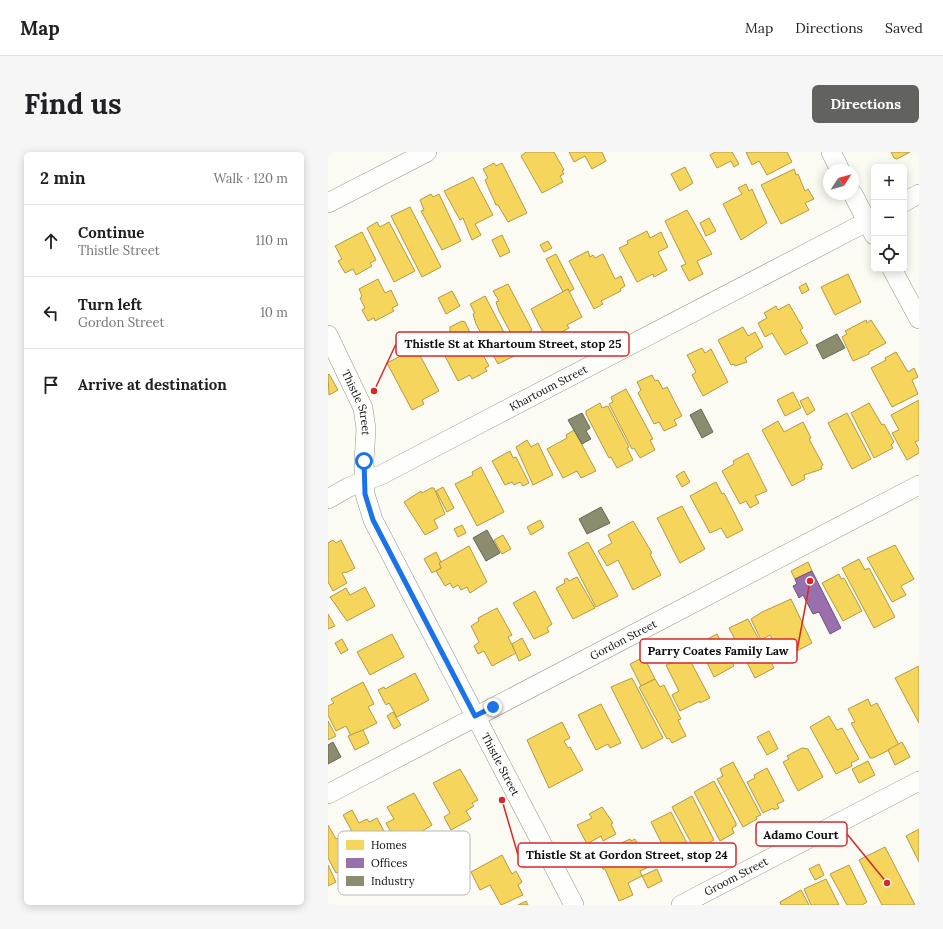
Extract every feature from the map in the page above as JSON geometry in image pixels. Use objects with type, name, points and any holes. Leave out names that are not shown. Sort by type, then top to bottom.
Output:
[{"type":"street","points":[[328,203],[427,152]]},
{"type":"street","points":[[831,152],[837,164]]},
{"type":"street","points":[[907,200],[919,194]]},
{"type":"street","points":[[857,200],[871,223]]},
{"type":"street","name":"Khartoum Street","points":[[328,499],[381,475],[871,226]]},
{"type":"street","points":[[894,272],[919,320]]},
{"type":"street","name":"Thistle Street","points":[[328,335],[363,408],[366,429],[365,494],[373,520],[574,905]]},
{"type":"street","name":"Gordon Street","points":[[328,794],[919,485]]},
{"type":"street","name":"Groom Street","points":[[681,905],[919,781]]},
{"type":"building: Homes","points":[[526,152],[554,152],[564,170],[562,171],[564,174],[560,176],[563,182],[542,193],[521,156]]},
{"type":"building: Homes","points":[[569,152],[602,152],[606,161],[592,169],[585,156],[574,162]]},
{"type":"building: Homes","points":[[715,152],[732,152],[739,164],[734,167],[731,161],[717,168],[710,155]]},
{"type":"building: Homes","points":[[746,152],[787,152],[792,162],[767,175],[759,161],[752,165]]},
{"type":"building: Homes","points":[[891,152],[910,152],[897,159],[894,158]]},
{"type":"building: Homes","points":[[494,163],[496,166],[502,163],[527,213],[508,222],[498,205],[496,205],[485,180],[488,178],[483,169]]},
{"type":"building: Homes","points":[[685,167],[693,183],[680,191],[671,174]]},
{"type":"building: Homes","points":[[794,169],[796,175],[798,174],[805,191],[808,189],[814,199],[805,203],[809,210],[781,224],[761,185]]},
{"type":"building: Homes","points":[[473,177],[493,215],[475,224],[481,235],[472,240],[463,218],[460,220],[444,191]]},
{"type":"building: Homes","points":[[746,184],[749,191],[752,189],[767,223],[741,240],[723,204],[742,194],[738,188]]},
{"type":"building: Homes","points":[[431,194],[433,197],[439,194],[461,241],[442,250],[421,211],[424,210],[420,200]]},
{"type":"building: Homes","points":[[410,207],[441,267],[422,277],[391,216]]},
{"type":"building: Homes","points":[[687,210],[712,254],[697,261],[703,274],[689,281],[681,266],[686,264],[665,221]]},
{"type":"building: Homes","points":[[709,218],[716,231],[706,236],[700,223]]},
{"type":"building: Homes","points":[[377,222],[380,227],[389,222],[415,271],[394,282],[367,228]]},
{"type":"building: Homes","points":[[647,231],[650,238],[661,232],[668,247],[658,252],[667,270],[654,277],[653,274],[637,282],[619,248],[628,244],[627,241]]},
{"type":"building: Homes","points":[[362,232],[376,260],[370,263],[372,266],[356,275],[353,269],[345,273],[338,261],[342,259],[335,246]]},
{"type":"building: Homes","points":[[502,235],[510,252],[500,257],[492,240]]},
{"type":"building: Homes","points":[[548,241],[552,248],[544,252],[540,245]]},
{"type":"building: Homes","points":[[588,251],[590,257],[593,255],[595,258],[603,254],[615,279],[621,276],[625,286],[620,289],[621,291],[601,301],[603,304],[594,309],[569,261]]},
{"type":"building: Homes","points":[[556,254],[574,289],[569,292],[568,289],[563,292],[546,259]]},
{"type":"building: Homes","points":[[848,274],[861,302],[835,315],[821,287]]},
{"type":"building: Homes","points":[[378,279],[385,293],[391,290],[398,305],[392,308],[394,311],[375,321],[374,318],[368,321],[362,310],[365,308],[360,298],[362,296],[359,289]]},
{"type":"building: Homes","points":[[806,283],[809,290],[802,294],[799,287]]},
{"type":"building: Homes","points":[[508,284],[532,330],[530,331],[536,344],[521,352],[499,311],[496,302],[499,301],[493,291]]},
{"type":"building: Homes","points":[[568,289],[582,317],[567,325],[569,328],[547,340],[531,309]]},
{"type":"building: Homes","points":[[452,291],[460,306],[446,314],[438,298]]},
{"type":"building: Homes","points":[[485,296],[509,342],[507,343],[514,356],[498,364],[476,324],[473,314],[475,313],[470,304]]},
{"type":"building: Homes","points":[[789,304],[803,328],[800,330],[808,343],[785,355],[772,333],[765,337],[758,323],[767,318],[764,313],[776,306],[778,310]]},
{"type":"building: Homes","points":[[866,320],[867,323],[871,320],[886,343],[869,352],[869,354],[853,361],[842,337],[847,334],[845,331]]},
{"type":"building: Homes","points":[[462,321],[465,322],[489,366],[485,368],[487,371],[472,379],[470,375],[458,381],[436,339],[450,332],[450,327]]},
{"type":"building: Homes","points":[[743,327],[748,336],[755,332],[763,347],[745,358],[747,362],[735,366],[734,364],[731,365],[718,340]]},
{"type":"building: Homes","points":[[416,348],[439,391],[422,400],[424,404],[412,410],[387,363]]},
{"type":"building: Homes","points":[[702,348],[705,353],[711,349],[728,382],[703,396],[692,375],[696,372],[687,355]]},
{"type":"building: Homes","points":[[896,352],[908,372],[914,368],[918,377],[912,380],[918,394],[892,407],[871,368],[886,360],[885,358]]},
{"type":"building: Homes","points":[[329,374],[338,390],[329,395],[328,375]]},
{"type":"building: Homes","points":[[652,375],[655,381],[658,380],[663,389],[667,387],[682,416],[674,420],[677,425],[664,431],[659,422],[654,424],[638,393],[641,390],[637,382]]},
{"type":"building: Homes","points":[[626,389],[653,439],[650,440],[655,450],[640,458],[634,448],[632,449],[609,404],[613,402],[611,397]]},
{"type":"building: Homes","points":[[793,392],[801,408],[785,416],[777,400]]},
{"type":"building: Homes","points":[[808,397],[815,410],[807,415],[800,401]]},
{"type":"building: Homes","points":[[919,400],[919,440],[915,442],[919,449],[919,453],[907,460],[892,433],[899,430],[891,415]]},
{"type":"building: Homes","points":[[600,403],[602,408],[608,406],[629,447],[627,448],[633,460],[617,468],[611,457],[609,458],[586,414],[586,411]]},
{"type":"building: Homes","points":[[869,403],[882,425],[884,424],[894,442],[891,445],[893,448],[874,458],[851,413]]},
{"type":"building: Homes","points":[[847,413],[871,459],[852,469],[828,423]]},
{"type":"building: Homes","points":[[778,421],[784,432],[803,422],[811,438],[809,439],[823,465],[821,467],[822,469],[804,475],[805,479],[792,486],[762,430]]},
{"type":"building: Homes","points":[[574,430],[596,471],[581,478],[577,471],[563,478],[547,449],[567,438],[566,435]]},
{"type":"building: Homes","points":[[527,440],[531,447],[538,443],[553,475],[533,485],[516,447]]},
{"type":"building: Homes","points":[[510,451],[513,458],[516,457],[529,483],[523,486],[520,482],[514,485],[512,482],[505,485],[492,461]]},
{"type":"building: Homes","points":[[748,453],[767,491],[755,496],[759,503],[750,508],[746,501],[740,504],[722,471],[734,464],[733,461]]},
{"type":"building: Homes","points":[[481,467],[504,512],[477,526],[455,484],[473,475],[472,472]]},
{"type":"building: Homes","points":[[684,471],[690,482],[682,487],[676,476]]},
{"type":"building: Homes","points":[[716,482],[722,494],[724,493],[743,530],[727,538],[721,528],[710,533],[690,496]]},
{"type":"building: Homes","points":[[443,487],[454,508],[447,512],[436,491]]},
{"type":"building: Homes","points":[[434,488],[445,514],[434,520],[438,528],[425,535],[404,502],[421,491],[422,493]]},
{"type":"building: Homes","points":[[682,506],[705,549],[680,563],[657,518]]},
{"type":"building: Homes","points":[[540,520],[544,527],[531,535],[527,527]]},
{"type":"building: Homes","points":[[633,521],[652,553],[650,554],[661,575],[633,590],[618,560],[607,566],[598,551],[612,543],[608,535]]},
{"type":"building: Homes","points":[[462,525],[466,533],[458,537],[454,529]]},
{"type":"building: Homes","points":[[503,535],[511,549],[502,554],[494,540]]},
{"type":"building: Homes","points":[[333,540],[336,543],[341,540],[355,568],[346,573],[342,573],[347,583],[333,591],[328,582],[328,543]]},
{"type":"building: Homes","points":[[588,542],[618,596],[596,607],[568,553]]},
{"type":"building: Homes","points":[[895,545],[914,579],[901,586],[906,595],[892,602],[867,558]]},
{"type":"building: Homes","points":[[469,546],[487,582],[470,593],[467,587],[461,590],[458,585],[453,588],[450,583],[445,586],[436,571],[441,568],[439,563]]},
{"type":"building: Homes","points":[[436,552],[441,562],[439,563],[441,568],[432,573],[424,559]]},
{"type":"building: Homes","points":[[859,559],[865,570],[869,568],[895,617],[874,628],[842,568]]},
{"type":"building: Homes","points":[[808,562],[812,571],[795,579],[791,571]]},
{"type":"building: Homes","points":[[839,574],[841,579],[844,578],[862,611],[843,621],[822,583]]},
{"type":"building: Homes","points":[[577,577],[595,608],[573,619],[556,588],[565,583],[564,580],[567,578],[569,581]]},
{"type":"building: Homes","points":[[365,587],[375,606],[347,621],[330,597],[346,588],[350,595]]},
{"type":"building: Homes","points":[[535,591],[552,624],[547,628],[549,632],[534,639],[513,603]]},
{"type":"building: Homes","points":[[791,599],[812,643],[793,653],[786,639],[775,644],[770,635],[761,640],[751,619],[762,612]]},
{"type":"building: Homes","points":[[497,608],[512,635],[508,637],[516,653],[492,666],[484,651],[478,654],[474,646],[479,642],[471,626],[479,621],[478,618]]},
{"type":"building: Homes","points":[[328,614],[335,626],[328,629]]},
{"type":"building: Homes","points":[[748,619],[774,668],[755,678],[729,628]]},
{"type":"building: Homes","points":[[392,634],[404,657],[370,675],[357,652]]},
{"type":"building: Homes","points":[[717,634],[734,666],[714,677],[698,644]]},
{"type":"building: Homes","points":[[522,638],[531,655],[519,661],[512,644]]},
{"type":"building: Homes","points":[[342,639],[348,650],[341,654],[335,643]]},
{"type":"building: Homes","points":[[685,651],[710,698],[700,703],[700,701],[680,711],[672,695],[679,691],[666,665],[675,661],[673,658]]},
{"type":"building: Homes","points":[[644,657],[655,679],[641,686],[630,664]]},
{"type":"building: Homes","points":[[919,666],[919,723],[895,678]]},
{"type":"building: Homes","points":[[415,673],[429,700],[397,717],[389,703],[386,705],[378,690],[384,687],[385,689]]},
{"type":"building: Homes","points":[[632,678],[663,738],[642,749],[611,687]]},
{"type":"building: Homes","points":[[655,679],[660,687],[664,685],[681,719],[678,720],[686,736],[672,743],[669,738],[667,739],[639,687]]},
{"type":"building: Homes","points":[[363,682],[374,704],[368,707],[377,723],[351,736],[346,726],[336,731],[328,715],[328,706],[334,703],[331,699]]},
{"type":"building: Homes","points":[[868,699],[871,706],[877,703],[899,745],[873,758],[870,758],[851,723],[855,722],[848,709]]},
{"type":"building: Homes","points":[[601,704],[621,743],[610,748],[608,744],[596,750],[578,715]]},
{"type":"building: Homes","points":[[393,712],[401,725],[394,729],[387,716]]},
{"type":"building: Homes","points":[[829,716],[837,730],[842,728],[859,759],[851,763],[852,766],[836,774],[810,727]]},
{"type":"building: Homes","points":[[328,721],[336,736],[328,740]]},
{"type":"building: Homes","points":[[562,722],[570,738],[564,741],[568,748],[570,747],[583,770],[549,788],[527,740]]},
{"type":"building: Homes","points":[[363,730],[369,743],[355,750],[348,736]]},
{"type":"building: Homes","points":[[769,731],[778,749],[767,755],[757,737]]},
{"type":"building: Homes","points":[[902,742],[910,757],[895,765],[888,750]]},
{"type":"building: Homes","points":[[802,748],[808,749],[823,777],[798,791],[783,762],[789,759],[787,756]]},
{"type":"building: Homes","points":[[868,761],[875,775],[859,783],[852,769]]},
{"type":"building: Homes","points":[[733,762],[761,815],[743,827],[717,779],[723,776],[720,769]]},
{"type":"building: Homes","points":[[767,768],[784,801],[777,804],[779,808],[774,810],[773,808],[763,813],[747,782],[755,778],[754,775]]},
{"type":"building: Homes","points":[[460,769],[478,800],[472,803],[474,806],[466,811],[471,819],[451,830],[444,817],[450,813],[433,783]]},
{"type":"building: Homes","points":[[714,781],[736,823],[736,826],[732,828],[734,833],[720,841],[694,792]]},
{"type":"building: Homes","points":[[414,793],[432,825],[423,831],[390,831],[386,823],[394,819],[387,807]]},
{"type":"building: Homes","points":[[692,796],[714,840],[695,850],[672,807]]},
{"type":"building: Homes","points":[[602,807],[613,823],[611,824],[616,834],[603,841],[601,836],[587,844],[577,825],[592,818],[589,814]]},
{"type":"building: Homes","points":[[352,810],[359,823],[367,819],[369,822],[377,818],[384,831],[352,831],[343,815]]},
{"type":"building: Homes","points":[[671,812],[692,853],[672,864],[651,822]]},
{"type":"building: Homes","points":[[328,825],[336,839],[338,838],[338,872],[336,873],[328,858]]},
{"type":"building: Homes","points":[[919,829],[919,862],[906,836]]},
{"type":"building: Homes","points":[[630,839],[631,841],[635,839],[639,846],[641,845],[648,859],[645,860],[649,867],[640,871],[642,876],[628,883],[633,895],[619,901],[605,869],[603,869],[597,857],[620,847],[619,844]]},
{"type":"building: Homes","points":[[885,847],[915,905],[882,905],[859,860]]},
{"type":"building: Homes","points":[[502,855],[512,874],[516,871],[522,882],[518,885],[523,895],[501,905],[490,885],[480,890],[471,872]]},
{"type":"building: Homes","points":[[819,864],[824,875],[815,880],[809,869]]},
{"type":"building: Homes","points":[[328,865],[336,882],[328,886]]},
{"type":"building: Homes","points":[[849,865],[867,902],[862,905],[847,905],[830,874]]},
{"type":"building: Homes","points":[[657,869],[662,881],[648,888],[642,876]]},
{"type":"building: Homes","points":[[826,879],[839,905],[811,905],[804,889]]},
{"type":"building: Homes","points":[[801,890],[809,905],[781,905],[780,902]]},
{"type":"building: Homes","points":[[526,901],[528,905],[518,905]]},
{"type":"building: Offices","points":[[812,571],[841,628],[830,634],[819,612],[813,614],[803,595],[799,598],[793,586],[797,584],[795,579]]},
{"type":"building: Industry","points":[[837,334],[845,348],[823,359],[816,345]]},
{"type":"building: Industry","points":[[701,409],[713,432],[702,438],[690,415]]},
{"type":"building: Industry","points":[[582,413],[590,428],[586,431],[591,439],[582,444],[568,420]]},
{"type":"building: Industry","points":[[601,507],[610,523],[587,534],[579,519]]},
{"type":"building: Industry","points":[[487,530],[500,553],[486,561],[473,538]]},
{"type":"building: Industry","points":[[333,742],[341,757],[328,764],[328,745]]},
{"type":"place","name":"Thistle St at Khartoum Street, stop 25","points":[[374,391]]},
{"type":"place","name":"Parry Coates Family Law","points":[[810,581]]},
{"type":"place","name":"Thistle St at Gordon Street, stop 24","points":[[502,800]]},
{"type":"place","name":"Adamo Court","points":[[887,883]]},
{"type":"route","points":[[364,461],[365,494],[373,520],[475,716],[493,707]]}]
